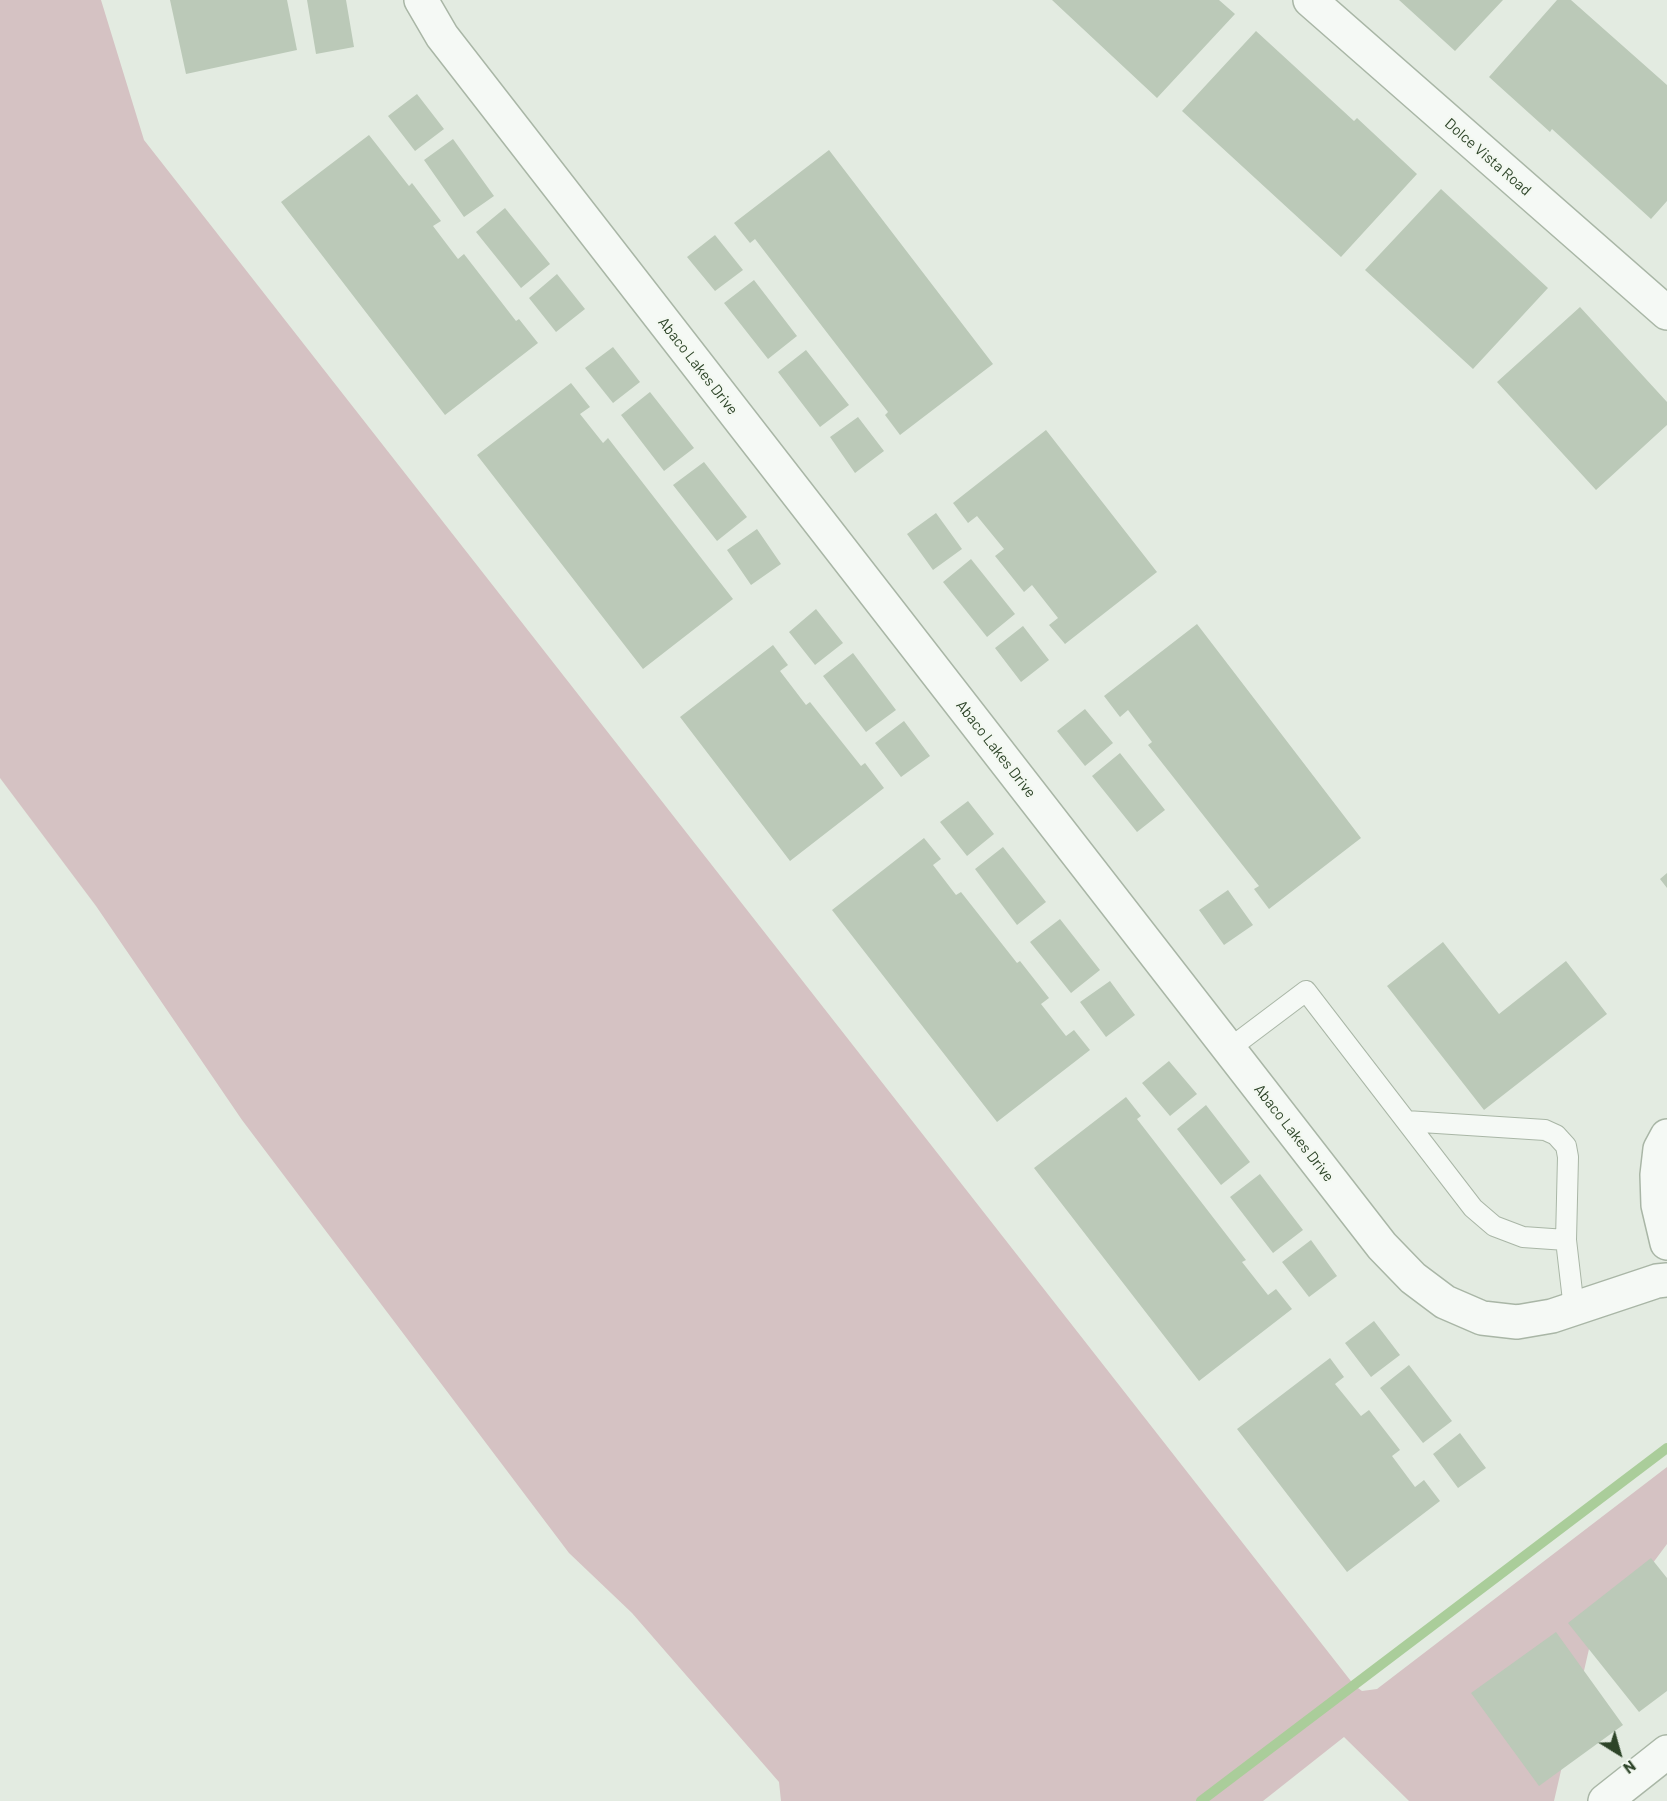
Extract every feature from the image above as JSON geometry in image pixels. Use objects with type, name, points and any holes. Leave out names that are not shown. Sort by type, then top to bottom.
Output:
[{"type":"street","name":"Abaco Lakes Drive","points":[[421,0],[442,36],[1382,1246],[1413,1278],[1445,1302],[1482,1318],[1516,1322],[1574,1309],[1657,1281],[1667,1280]]},
{"type":"street","name":"Dolce Vista Road","points":[[1310,0],[1667,313]]},
{"type":"street","points":[[1667,1136],[1660,1149],[1657,1176],[1659,1205],[1667,1243]]},
{"type":"street","points":[[1605,1801],[1667,1752]]},
{"type":"lane","points":[[1229,1049],[1306,991],[1473,1208],[1494,1226],[1523,1237],[1566,1240]]},
{"type":"lane","points":[[1406,1121],[1545,1130],[1556,1136],[1566,1146],[1569,1157],[1566,1240],[1574,1309]]},
{"type":"shaded area","points":[[0,0],[101,0],[144,140],[1354,1685],[1362,1691],[1377,1689],[1667,1467],[1667,1544],[1589,1649],[1554,1801],[1409,1801],[1344,1737],[1263,1801],[781,1801],[779,1782],[632,1613],[569,1553],[242,1120],[96,906],[0,778]]},
{"type":"building","points":[[170,0],[287,0],[297,50],[186,74]]},
{"type":"building","points":[[307,0],[346,0],[354,47],[316,54]]},
{"type":"building","points":[[1052,0],[1219,0],[1235,14],[1157,98]]},
{"type":"building","points":[[1399,0],[1503,0],[1455,51]]},
{"type":"building","points":[[1557,0],[1571,0],[1667,85],[1667,201],[1651,219],[1552,129],[1550,132],[1489,77]]},
{"type":"building","points":[[1256,31],[1354,121],[1357,118],[1417,174],[1341,257],[1182,111]]},
{"type":"building","points":[[417,94],[444,129],[415,151],[388,116]]},
{"type":"building","points":[[369,135],[409,186],[412,183],[441,221],[433,226],[458,259],[464,254],[516,321],[519,319],[538,343],[445,415],[281,202]]},
{"type":"building","points":[[453,139],[494,196],[464,217],[424,160]]},
{"type":"building","points":[[829,150],[993,364],[900,435],[885,415],[888,412],[755,239],[750,243],[734,223]]},
{"type":"building","points":[[1441,189],[1548,288],[1473,369],[1365,270]]},
{"type":"building","points":[[505,208],[550,264],[521,288],[476,232]]},
{"type":"building","points":[[715,235],[743,270],[715,291],[687,257]]},
{"type":"building","points":[[557,274],[585,309],[556,332],[529,298]]},
{"type":"building","points":[[754,280],[797,336],[768,359],[724,303]]},
{"type":"building","points":[[1580,307],[1667,402],[1667,425],[1596,490],[1497,382]]},
{"type":"building","points":[[613,347],[640,382],[613,403],[585,368]]},
{"type":"building","points":[[806,350],[849,405],[820,427],[778,372]]},
{"type":"building","points":[[571,383],[590,407],[580,414],[603,443],[608,438],[733,599],[643,669],[477,455]]},
{"type":"building","points":[[650,392],[694,448],[664,471],[621,415]]},
{"type":"building","points":[[858,417],[884,451],[855,473],[830,437]]},
{"type":"building","points":[[1046,430],[1157,572],[1065,644],[1049,625],[1058,618],[1032,585],[1024,592],[995,556],[1004,549],[977,516],[968,523],[953,503]]},
{"type":"building","points":[[704,462],[747,517],[717,541],[673,485]]},
{"type":"building","points":[[936,513],[962,549],[933,570],[907,534]]},
{"type":"building","points":[[757,529],[781,564],[751,585],[727,550]]},
{"type":"building","points":[[971,559],[1015,614],[987,637],[943,582]]},
{"type":"building","points":[[816,609],[843,643],[815,665],[789,632]]},
{"type":"building","points":[[1197,624],[1361,838],[1269,909],[1254,889],[1259,886],[1148,745],[1152,742],[1128,710],[1120,717],[1104,696]]},
{"type":"building","points":[[1023,626],[1049,660],[1021,682],[995,648]]},
{"type":"building","points":[[773,645],[788,665],[780,671],[806,705],[810,702],[861,766],[865,763],[884,788],[790,861],[680,717]]},
{"type":"building","points":[[853,653],[896,710],[866,732],[823,676]]},
{"type":"building","points":[[1085,709],[1113,743],[1085,766],[1057,731]]},
{"type":"building","points":[[904,721],[930,756],[901,777],[875,743]]},
{"type":"building","points":[[1120,753],[1165,810],[1137,832],[1092,776]]},
{"type":"building","points":[[968,801],[994,834],[967,856],[940,822]]},
{"type":"building","points":[[924,838],[941,859],[933,865],[956,895],[961,892],[1017,963],[1020,961],[1049,998],[1041,1004],[1066,1036],[1074,1030],[1090,1050],[997,1122],[832,910]]},
{"type":"building","points":[[1003,847],[1046,902],[1017,925],[975,869]]},
{"type":"building","points":[[1667,873],[1667,888],[1660,879]]},
{"type":"building","points":[[1228,890],[1253,925],[1224,945],[1199,910]]},
{"type":"building","points":[[1060,919],[1100,970],[1071,993],[1030,942]]},
{"type":"building","points":[[1443,942],[1499,1014],[1566,961],[1607,1014],[1484,1110],[1387,986]]},
{"type":"building","points":[[1110,981],[1135,1015],[1106,1037],[1080,1002]]},
{"type":"building","points":[[1169,1061],[1197,1094],[1170,1116],[1142,1083]]},
{"type":"building","points":[[1126,1097],[1141,1116],[1137,1119],[1246,1260],[1242,1262],[1268,1295],[1276,1289],[1292,1309],[1199,1381],[1034,1168]]},
{"type":"building","points":[[1206,1105],[1250,1162],[1221,1185],[1177,1129]]},
{"type":"building","points":[[1260,1174],[1303,1230],[1273,1253],[1230,1197]]},
{"type":"building","points":[[1311,1240],[1337,1276],[1309,1297],[1282,1262]]},
{"type":"building","points":[[1374,1321],[1400,1355],[1371,1377],[1345,1343]]},
{"type":"building","points":[[1330,1358],[1344,1377],[1335,1384],[1361,1416],[1369,1410],[1400,1450],[1392,1456],[1415,1487],[1424,1480],[1440,1501],[1347,1572],[1237,1429]]},
{"type":"building","points":[[1409,1365],[1452,1421],[1423,1443],[1380,1388]]},
{"type":"building","points":[[1460,1433],[1486,1468],[1458,1488],[1433,1454]]},
{"type":"building","points":[[1651,1558],[1667,1578],[1667,1691],[1639,1712],[1568,1623]]},
{"type":"building","points":[[1556,1632],[1623,1725],[1539,1786],[1471,1693]]},
{"type":"waterway","points":[[1201,1801],[1667,1448]]}]
